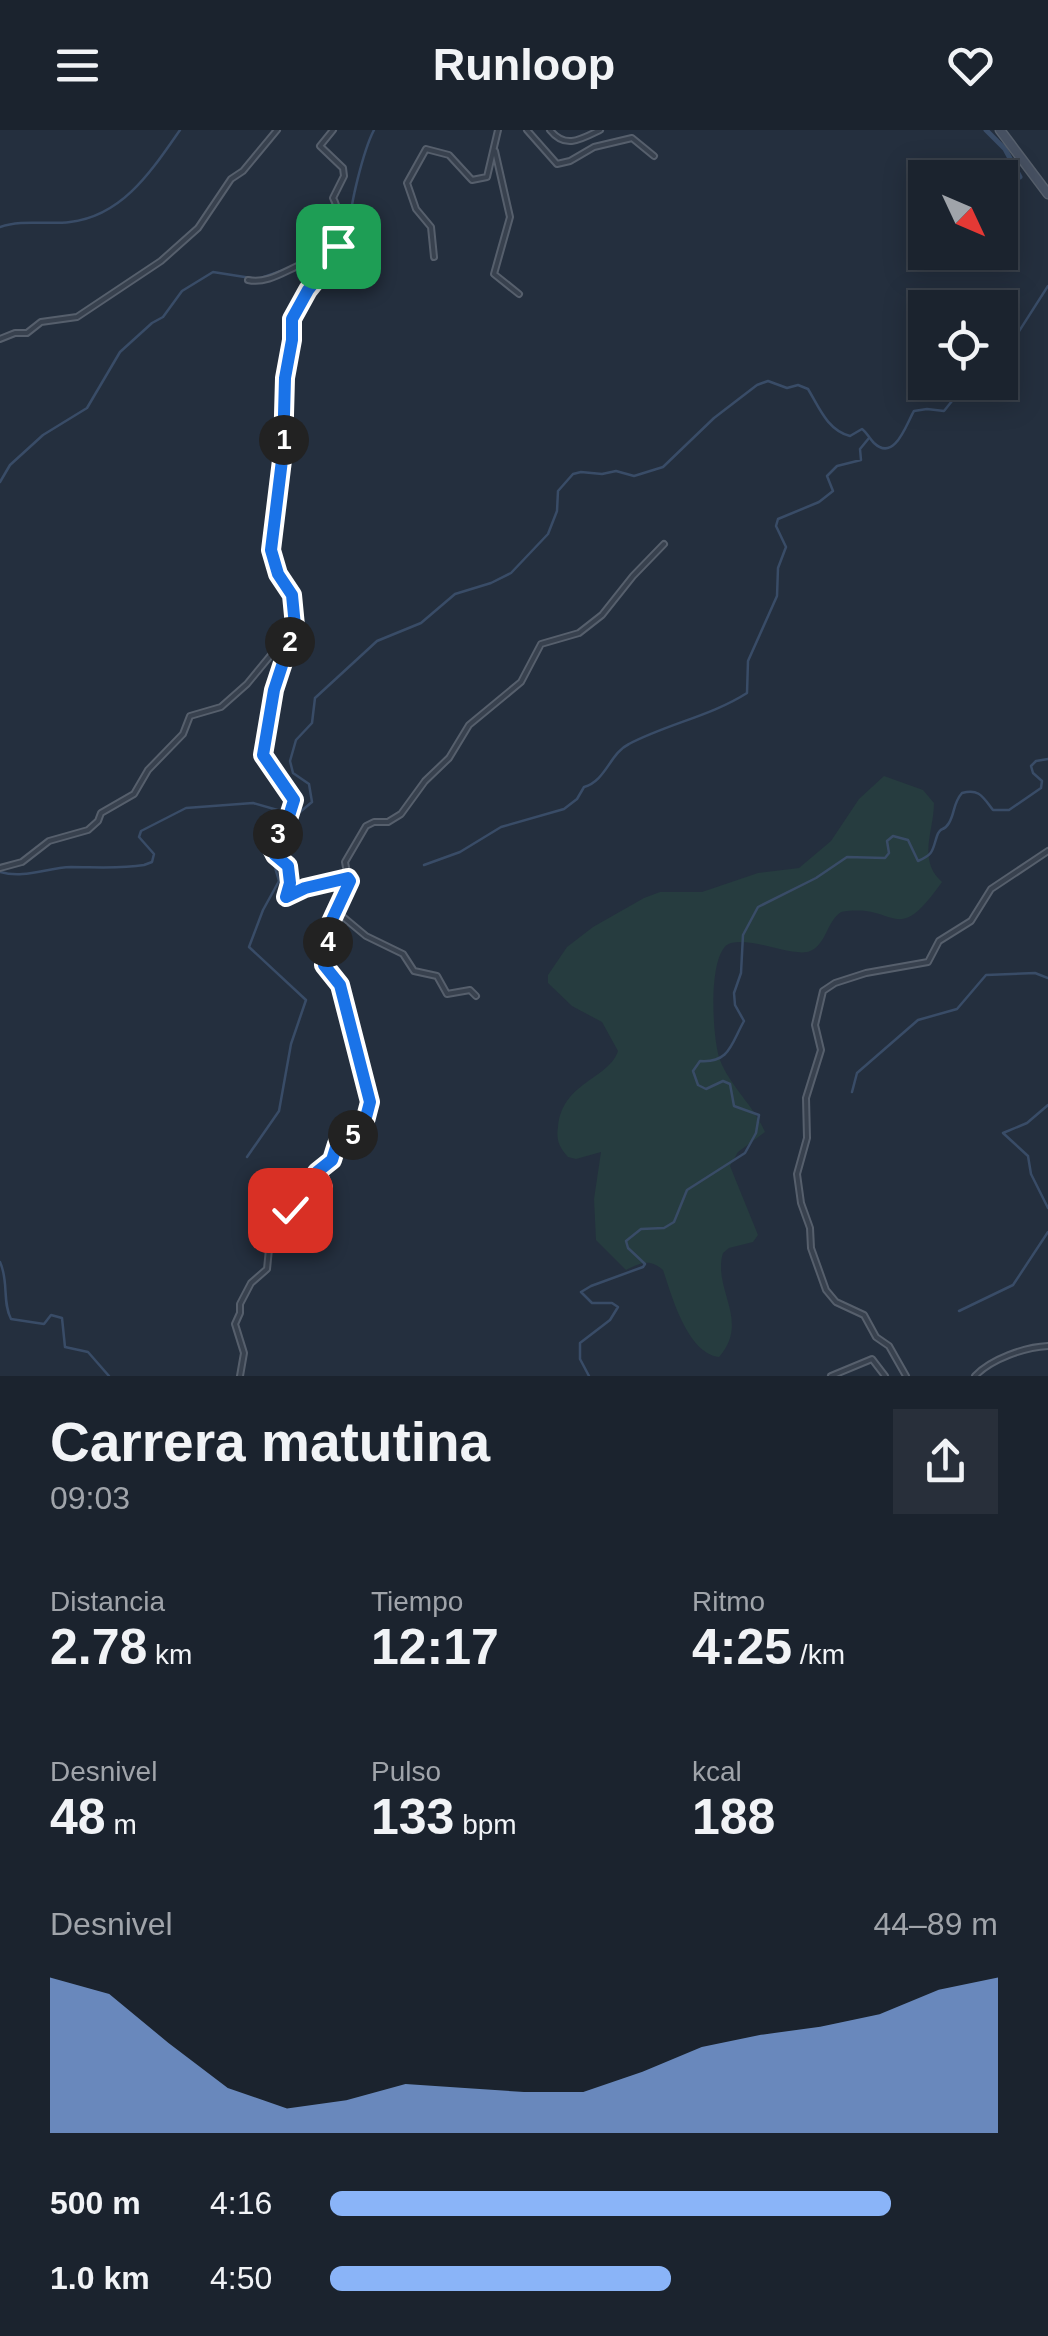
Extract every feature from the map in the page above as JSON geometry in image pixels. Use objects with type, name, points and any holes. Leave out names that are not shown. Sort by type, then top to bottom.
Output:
[{"type":"street","points":[[0,340],[15,333],[27,333],[41,322],[77,317],[161,262],[198,228],[231,179],[242,172],[277,130]]},
{"type":"street","points":[[334,130],[320,148],[340,162],[344,176],[333,198],[340,211],[334,234],[338,250],[292,319],[285,378],[283,452],[271,550],[278,574],[292,595],[295,626],[274,690],[263,755],[294,800],[289,816],[270,845],[288,866],[290,883],[286,897],[305,888],[348,878]]},
{"type":"street","points":[[434,257],[431,227],[416,208],[407,185],[424,151],[446,153],[474,181],[487,177],[498,130]]},
{"type":"street","points":[[527,130],[557,164],[594,147],[626,139],[637,140],[654,156]]},
{"type":"street","points":[[550,130],[565,143],[600,130]]},
{"type":"street","points":[[1000,130],[1048,194]]},
{"type":"street","points":[[494,151],[510,218],[494,274],[519,294]]},
{"type":"street","points":[[248,280],[255,282],[292,272],[311,261],[325,269]]},
{"type":"street","points":[[240,1376],[244,1353],[235,1329],[240,1304],[251,1283],[267,1269],[274,1236],[296,1197],[312,1188],[323,1188],[317,1176],[320,1168],[332,1160],[337,1144],[357,1132],[368,1117],[370,1102],[349,1014],[340,985],[324,965],[330,924],[349,885],[346,862],[366,826],[388,822],[401,814],[425,781],[449,758],[470,725],[522,682],[540,644],[578,633],[602,615],[664,544]]},
{"type":"street","points":[[0,868],[22,862],[49,841],[88,830],[101,813],[134,794],[148,770],[183,734],[190,716],[221,707],[255,676],[276,647],[284,626],[293,618]]},
{"type":"street","points":[[906,1376],[889,1346],[876,1336],[864,1315],[843,1306],[830,1294],[811,1248],[810,1228],[800,1202],[797,1174],[807,1138],[806,1098],[821,1050],[815,1025],[819,999],[822,991],[834,983],[928,962],[939,941],[970,923],[990,890],[1048,851]]},
{"type":"street","points":[[336,911],[366,936],[403,954],[414,970],[437,976],[447,994],[470,990],[476,996]]},
{"type":"street","points":[[975,1376],[984,1367],[1029,1348],[1048,1346]]},
{"type":"street","points":[[831,1376],[872,1359],[885,1376]]},
{"type":"green space","points":[[884,776],[923,790],[934,803],[928,855],[942,882],[926,902],[904,919],[860,911],[841,912],[818,945],[807,952],[731,943],[718,961],[714,1015],[720,1060],[765,1132],[738,1152],[730,1166],[758,1235],[753,1242],[723,1253],[722,1279],[732,1331],[719,1357],[708,1353],[690,1335],[663,1270],[645,1263],[626,1270],[596,1240],[594,1199],[601,1152],[576,1159],[568,1157],[559,1143],[558,1127],[568,1100],[605,1068],[618,1051],[602,1022],[572,1006],[548,983],[548,975],[567,947],[644,898],[660,892],[702,892],[758,873],[799,868],[831,841],[859,799]]},
{"type":"waterway","points":[[0,227],[70,222],[106,211],[134,189],[180,130]]},
{"type":"waterway","points":[[326,271],[345,281],[353,269],[352,209],[361,165],[374,130]]},
{"type":"waterway","points":[[986,130],[1005,149],[1020,177]]},
{"type":"waterway","points":[[258,279],[284,270]]},
{"type":"waterway","points":[[0,482],[10,465],[43,435],[87,408],[120,352],[163,317],[182,291],[213,272],[251,278]]},
{"type":"waterway","points":[[1018,333],[1048,286]]},
{"type":"waterway","points":[[0,872],[144,865],[152,862],[154,854],[139,837],[141,831],[186,808],[253,803],[288,813],[300,812],[312,802],[309,784],[293,773],[290,761],[296,740],[312,723],[315,698],[377,641],[421,623],[455,594],[511,573],[548,534],[557,511],[558,491],[573,474],[616,471],[634,476],[663,467],[714,418],[768,381],[787,388],[798,385],[808,389],[835,429],[850,436],[862,429],[881,448],[894,445],[914,411],[944,411],[953,400]]},
{"type":"waterway","points":[[424,865],[460,852],[501,827],[564,809],[629,744],[747,693],[748,661],[777,596],[778,568],[786,547],[776,526],[778,519],[819,502],[833,491],[827,476],[837,466],[861,460],[860,449],[869,438]]},
{"type":"waterway","points":[[589,1376],[580,1359],[580,1343],[610,1320],[618,1307],[612,1303],[592,1303],[581,1292],[643,1267],[645,1264],[626,1241],[641,1229],[664,1228],[674,1222],[687,1190],[745,1153],[756,1133],[759,1115],[734,1106],[730,1084],[723,1081],[706,1089],[698,1085],[693,1071],[700,1061],[724,1055],[744,1021],[735,1005],[734,993],[741,973],[743,935],[758,907],[816,878],[847,857],[885,858],[889,853],[887,841],[893,836],[908,840],[918,861],[923,859],[932,852],[962,793],[977,793],[993,810],[1009,810],[1041,788],[1042,781],[1031,766],[1048,759]]},
{"type":"waterway","points":[[247,1157],[279,1111],[291,1044],[306,1000],[249,947],[279,881],[266,837],[287,813]]},
{"type":"waterway","points":[[852,1092],[857,1073],[918,1020],[957,1009],[986,975],[1035,973],[1048,978]]},
{"type":"waterway","points":[[1048,1105],[1027,1123],[1003,1133],[1028,1156],[1031,1174],[1048,1208]]},
{"type":"waterway","points":[[959,1311],[1013,1285],[1048,1232]]},
{"type":"waterway","points":[[0,1262],[11,1319],[44,1324],[51,1315],[62,1318],[65,1347],[88,1352],[109,1376]]},
{"type":"route","points":[[290,1210],[296,1197],[312,1188],[323,1188],[317,1172],[334,1158],[337,1144],[364,1125],[370,1102],[340,985],[324,965],[330,924],[350,881],[348,878],[305,888],[286,897],[290,871],[270,845],[289,816],[294,800],[263,755],[274,690],[295,626],[292,595],[275,568],[271,550],[283,452],[285,378],[292,319],[308,290],[336,255],[338,246]]}]
